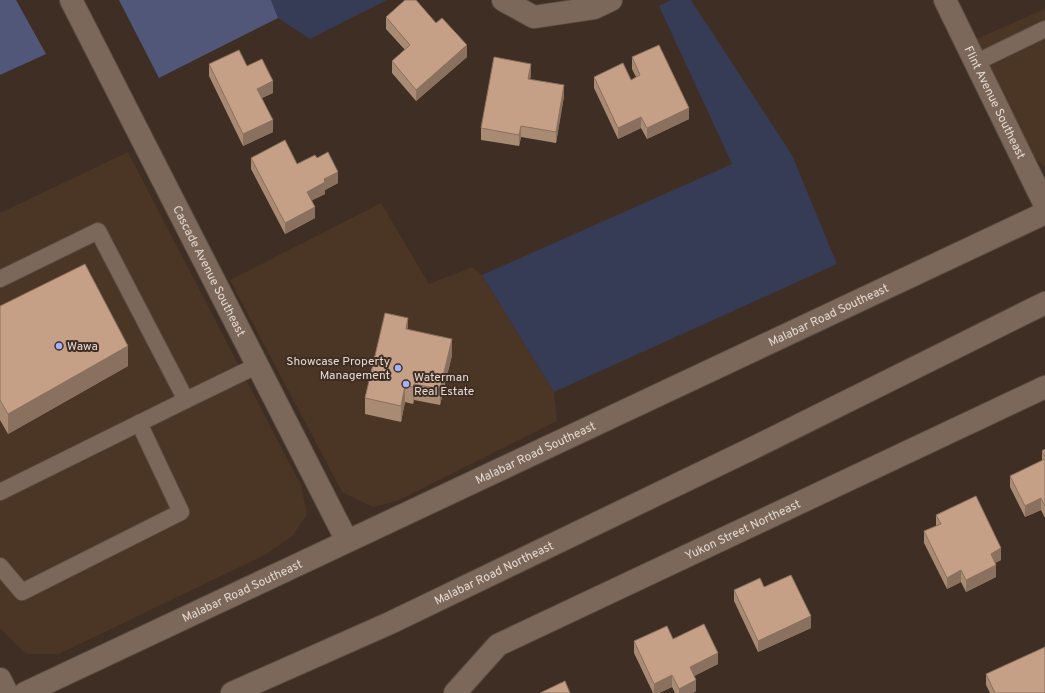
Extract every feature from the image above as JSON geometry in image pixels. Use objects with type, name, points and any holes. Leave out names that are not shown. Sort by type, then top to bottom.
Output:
[{"type":"main road","name":"Cascade Avenue Southeast","points":[[71,0],[346,542]]},
{"type":"main road","points":[[503,0],[534,17],[594,8],[611,0]]},
{"type":"main road","name":"Flint Avenue Southeast","points":[[945,0],[1045,205]]},
{"type":"main road","name":"Malabar Road Southeast","points":[[26,693],[1045,213]]},
{"type":"main road","name":"Malabar Road Northeast","points":[[232,693],[390,623],[753,448],[1045,303]]},
{"type":"main road","name":"Yukon Street Northeast","points":[[456,693],[498,646],[1045,387]]},
{"type":"main road","points":[[0,679],[7,693]]},
{"type":"lane","points":[[975,63],[1045,29]]},
{"type":"lane","points":[[0,279],[98,231],[186,400]]},
{"type":"lane","points":[[0,492],[256,366]]},
{"type":"lane","points":[[0,566],[22,592],[181,512],[139,423]]},
{"type":"shaded area","points":[[0,0],[16,0],[46,54],[0,75]]},
{"type":"shaded area","points":[[119,0],[271,0],[278,18],[159,78]]},
{"type":"shaded area","points":[[271,0],[387,0],[310,39],[278,18]]},
{"type":"shaded area","points":[[671,0],[691,0],[792,155],[837,264],[554,392],[482,275],[732,164],[659,6]]},
{"type":"shaded area","points":[[1045,9],[1045,167],[1032,155],[976,39]]},
{"type":"shaded area","points":[[128,152],[301,485],[307,515],[292,536],[267,554],[59,654],[26,654],[0,628],[0,213]]},
{"type":"shaded area","points":[[381,203],[429,284],[472,267],[482,275],[554,392],[557,421],[397,501],[373,507],[342,492],[230,280]]},
{"type":"building","points":[[405,0],[416,0],[436,23],[442,18],[467,45],[416,90],[392,61],[410,45],[386,17]]},
{"type":"building","points":[[659,45],[689,108],[647,128],[641,117],[618,128],[594,77],[623,63],[631,80],[640,75],[632,57]]},
{"type":"building","points":[[239,50],[247,66],[262,59],[273,81],[257,89],[273,120],[243,134],[209,64]]},
{"type":"building","points":[[494,57],[531,64],[528,79],[564,85],[556,132],[521,126],[519,135],[481,128]]},
{"type":"building","points":[[285,140],[297,164],[315,155],[317,158],[328,152],[338,172],[324,179],[325,182],[307,192],[315,207],[285,223],[251,158]]},
{"type":"building","name":"Wawa","points":[[85,264],[128,346],[8,414],[0,400],[0,306]]},
{"type":"building","points":[[385,313],[408,318],[406,329],[452,339],[440,389],[414,384],[413,387],[405,386],[401,406],[365,398]]},
{"type":"building","points":[[1045,449],[1045,457],[1042,451]]},
{"type":"building","points":[[1045,459],[1045,506],[1041,498],[1025,506],[1010,476]]},
{"type":"building","points":[[976,496],[1001,548],[991,554],[996,565],[966,580],[961,570],[947,578],[924,531],[941,524],[936,515]]},
{"type":"building","points":[[791,575],[811,616],[758,641],[734,590],[760,578],[764,587]]},
{"type":"building","points":[[704,624],[718,653],[690,667],[696,680],[679,689],[672,675],[654,684],[634,641],[667,626],[673,639]]},
{"type":"building","points":[[1045,647],[1045,693],[995,693],[986,674]]},
{"type":"building","points":[[565,681],[570,693],[540,693]]},
{"type":"place","name":"Wawa","points":[[59,346]]},
{"type":"place","name":"Showcase Property Management","points":[[398,368]]},
{"type":"place","name":"Waterman Real Estate","points":[[406,384]]}]
